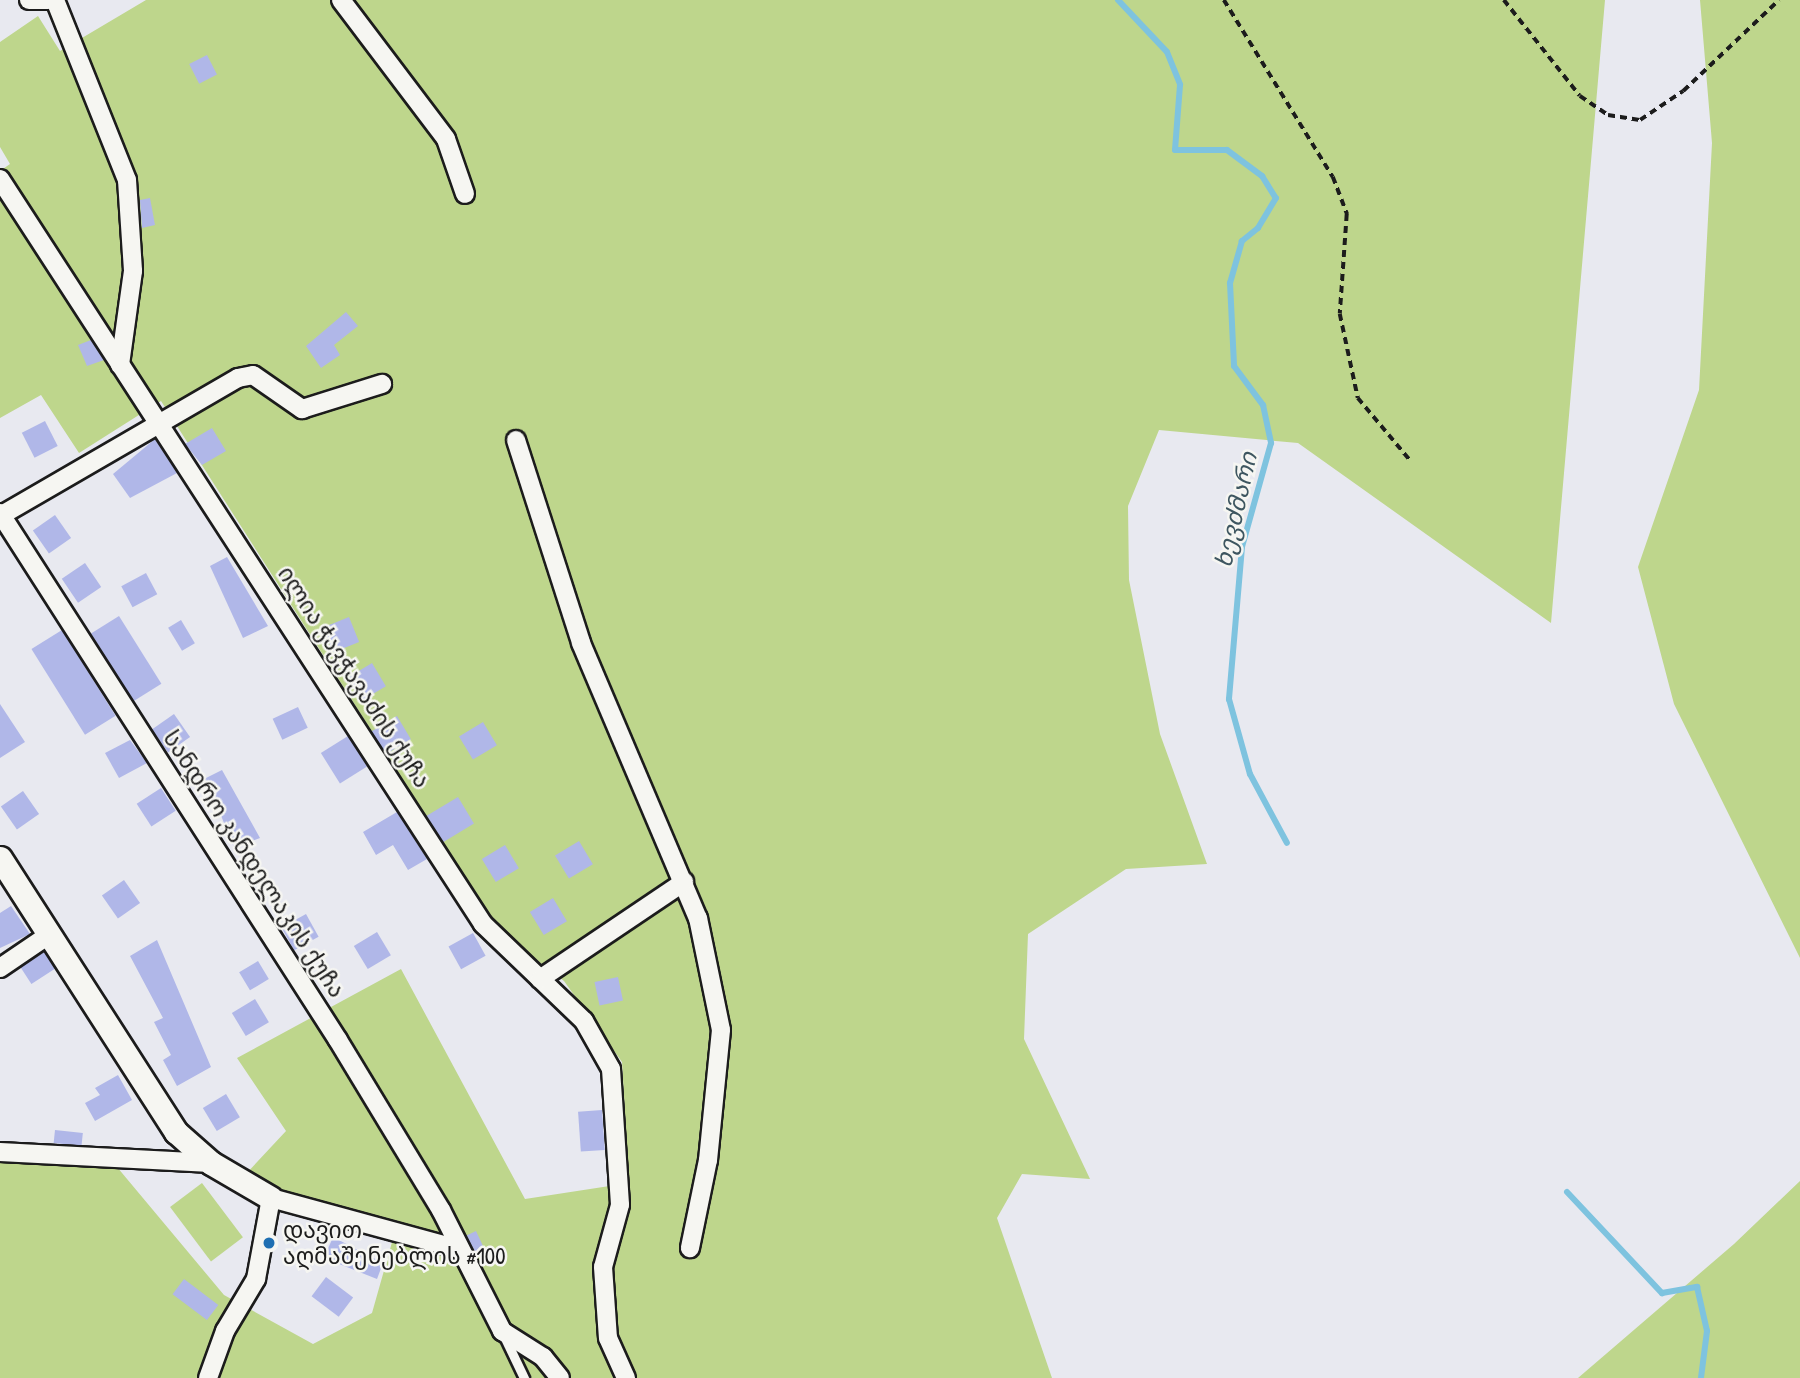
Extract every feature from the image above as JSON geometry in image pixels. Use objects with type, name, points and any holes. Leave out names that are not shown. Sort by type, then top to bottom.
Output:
[{"type":"street","points":[[29,0],[48,0]]},
{"type":"street","points":[[55,0],[127,180],[133,271],[120,365]]},
{"type":"street","points":[[341,0],[446,139],[465,194]]},
{"type":"street","name":"ილია ჭავჭავაძის ქუჩა","points":[[0,179],[120,365],[161,423],[483,924],[584,1021],[611,1069],[620,1205],[603,1267],[608,1338],[625,1378]]},
{"type":"street","points":[[1,515],[161,423],[253,375],[302,410],[382,384]]},
{"type":"street","points":[[516,440],[581,643],[684,882],[722,1030],[708,1160],[690,1248]]},
{"type":"street","name":"სანდრო კანდელაკის ქუჩა","points":[[1,515],[338,1040],[441,1210],[455,1248],[502,1331]]},
{"type":"street","points":[[0,858],[176,1132],[211,1163],[271,1198],[455,1248]]},
{"type":"street","points":[[540,979],[684,882]]},
{"type":"street","points":[[0,968],[50,934]]},
{"type":"street","points":[[0,1152],[211,1163]]},
{"type":"street","points":[[208,1378],[225,1331],[256,1279],[271,1198]]},
{"type":"street","points":[[502,1331],[542,1357],[560,1378]]},
{"type":"lane","points":[[502,1331],[524,1378]]},
{"type":"path","points":[[1224,0],[1333,177],[1346,214],[1340,314],[1358,398],[1409,459]]},
{"type":"path","points":[[1504,0],[1580,96],[1608,115],[1640,120],[1682,91],[1779,0]]},
{"type":"green space","points":[[146,0],[1605,0],[1551,623],[1298,443],[1159,430],[1128,506],[1129,580],[1160,734],[1207,864],[1126,869],[1028,934],[1024,1039],[1090,1179],[1022,1174],[997,1218],[1052,1378],[0,1378],[0,1159],[112,1161],[224,1295],[313,1344],[372,1313],[398,1221],[276,1195],[245,1175],[286,1131],[237,1058],[401,969],[525,1199],[629,1183],[622,1062],[564,981],[500,932],[161,401],[79,453],[41,395],[0,418],[0,171],[10,164],[0,147],[0,42],[38,16],[60,51]]},
{"type":"green space","points":[[1700,0],[1800,0],[1800,958],[1674,704],[1638,567],[1699,390],[1712,143]]},
{"type":"green space","points":[[1800,1181],[1800,1378],[1578,1378],[1734,1244]]},
{"type":"green space","points":[[202,1183],[243,1237],[211,1261],[170,1207]]},
{"type":"building","points":[[207,55],[217,75],[199,84],[189,64]]},
{"type":"building","points":[[150,198],[155,225],[142,228],[140,200]]},
{"type":"building","points":[[346,312],[358,326],[334,345],[340,355],[321,368],[306,346]]},
{"type":"building","points":[[91,340],[104,360],[87,366],[78,345]]},
{"type":"building","points":[[45,421],[58,446],[35,458],[22,433]]},
{"type":"building","points":[[212,428],[226,451],[202,465],[185,444]]},
{"type":"building","points":[[155,439],[177,473],[130,498],[113,474]]},
{"type":"building","points":[[55,515],[71,538],[49,553],[33,530]]},
{"type":"building","points":[[227,557],[268,626],[243,638],[210,566]]},
{"type":"building","points":[[85,563],[101,587],[78,603],[62,579]]},
{"type":"building","points":[[146,573],[157,594],[133,607],[121,586]]},
{"type":"building","points":[[119,616],[161,684],[133,701],[91,633]]},
{"type":"building","points":[[349,617],[359,642],[333,653],[323,627]]},
{"type":"building","points":[[181,620],[195,643],[182,651],[168,628]]},
{"type":"building","points":[[62,630],[116,716],[85,735],[31,649]]},
{"type":"building","points":[[372,663],[386,686],[362,701],[348,677]]},
{"type":"building","points":[[0,704],[25,742],[0,758]]},
{"type":"building","points":[[298,707],[308,728],[282,740],[273,719]]},
{"type":"building","points":[[174,714],[190,737],[168,752],[152,729]]},
{"type":"building","points":[[397,716],[411,739],[385,755],[371,731]]},
{"type":"building","points":[[483,722],[497,745],[473,760],[459,736]]},
{"type":"building","points":[[348,736],[367,767],[340,783],[321,753]]},
{"type":"building","points":[[130,740],[147,763],[119,778],[105,753]]},
{"type":"building","points":[[222,770],[260,838],[234,848],[214,798],[207,801],[198,782]]},
{"type":"building","points":[[161,788],[176,811],[151,826],[137,804]]},
{"type":"building","points":[[23,791],[39,814],[17,829],[1,806]]},
{"type":"building","points":[[458,797],[474,824],[442,843],[426,816]]},
{"type":"building","points":[[397,812],[427,859],[408,870],[393,845],[376,855],[363,832]]},
{"type":"building","points":[[579,841],[593,864],[569,879],[555,855]]},
{"type":"building","points":[[505,845],[519,868],[496,882],[482,859]]},
{"type":"building","points":[[124,880],[140,903],[118,918],[102,895]]},
{"type":"building","points":[[553,898],[567,921],[544,935],[530,912]]},
{"type":"building","points":[[11,906],[30,934],[0,948],[0,913]]},
{"type":"building","points":[[306,914],[319,937],[294,950],[282,928]]},
{"type":"building","points":[[377,932],[391,955],[368,969],[354,946]]},
{"type":"building","points":[[473,933],[486,956],[461,969],[449,947]]},
{"type":"building","points":[[157,940],[211,1067],[177,1086],[163,1060],[171,1055],[154,1022],[163,1018],[130,956]]},
{"type":"building","points":[[44,952],[55,969],[31,984],[21,967]]},
{"type":"building","points":[[258,961],[269,979],[250,990],[239,972]]},
{"type":"building","points":[[618,977],[623,1000],[600,1005],[595,982]]},
{"type":"building","points":[[255,999],[269,1022],[246,1036],[232,1013]]},
{"type":"building","points":[[118,1075],[132,1100],[95,1121],[85,1103],[100,1095],[95,1088]]},
{"type":"building","points":[[226,1094],[240,1117],[217,1131],[203,1108]]},
{"type":"building","points":[[602,1110],[605,1150],[581,1152],[578,1112]]},
{"type":"building","points":[[55,1130],[83,1133],[81,1146],[54,1143]]},
{"type":"building","points":[[476,1231],[485,1250],[475,1255],[466,1236]]},
{"type":"building","points":[[333,1237],[383,1263],[377,1279],[324,1258]]},
{"type":"building","points":[[326,1277],[353,1297],[339,1317],[312,1296]]},
{"type":"building","points":[[184,1279],[218,1305],[207,1320],[173,1294]]},
{"type":"waterway","name":"ხევძმარი","points":[[1118,0],[1167,52],[1180,85],[1175,150],[1227,150],[1262,176],[1276,198],[1258,228],[1242,241],[1230,283],[1234,366],[1263,405],[1271,443],[1242,547],[1229,699],[1250,774],[1287,843]]},
{"type":"waterway","name":"ხევძმარი","points":[[1567,1192],[1662,1293],[1697,1287],[1707,1331],[1701,1378]]},
{"type":"place","name":"დავით აღმაშენებლის #100","points":[[269,1243]]}]
